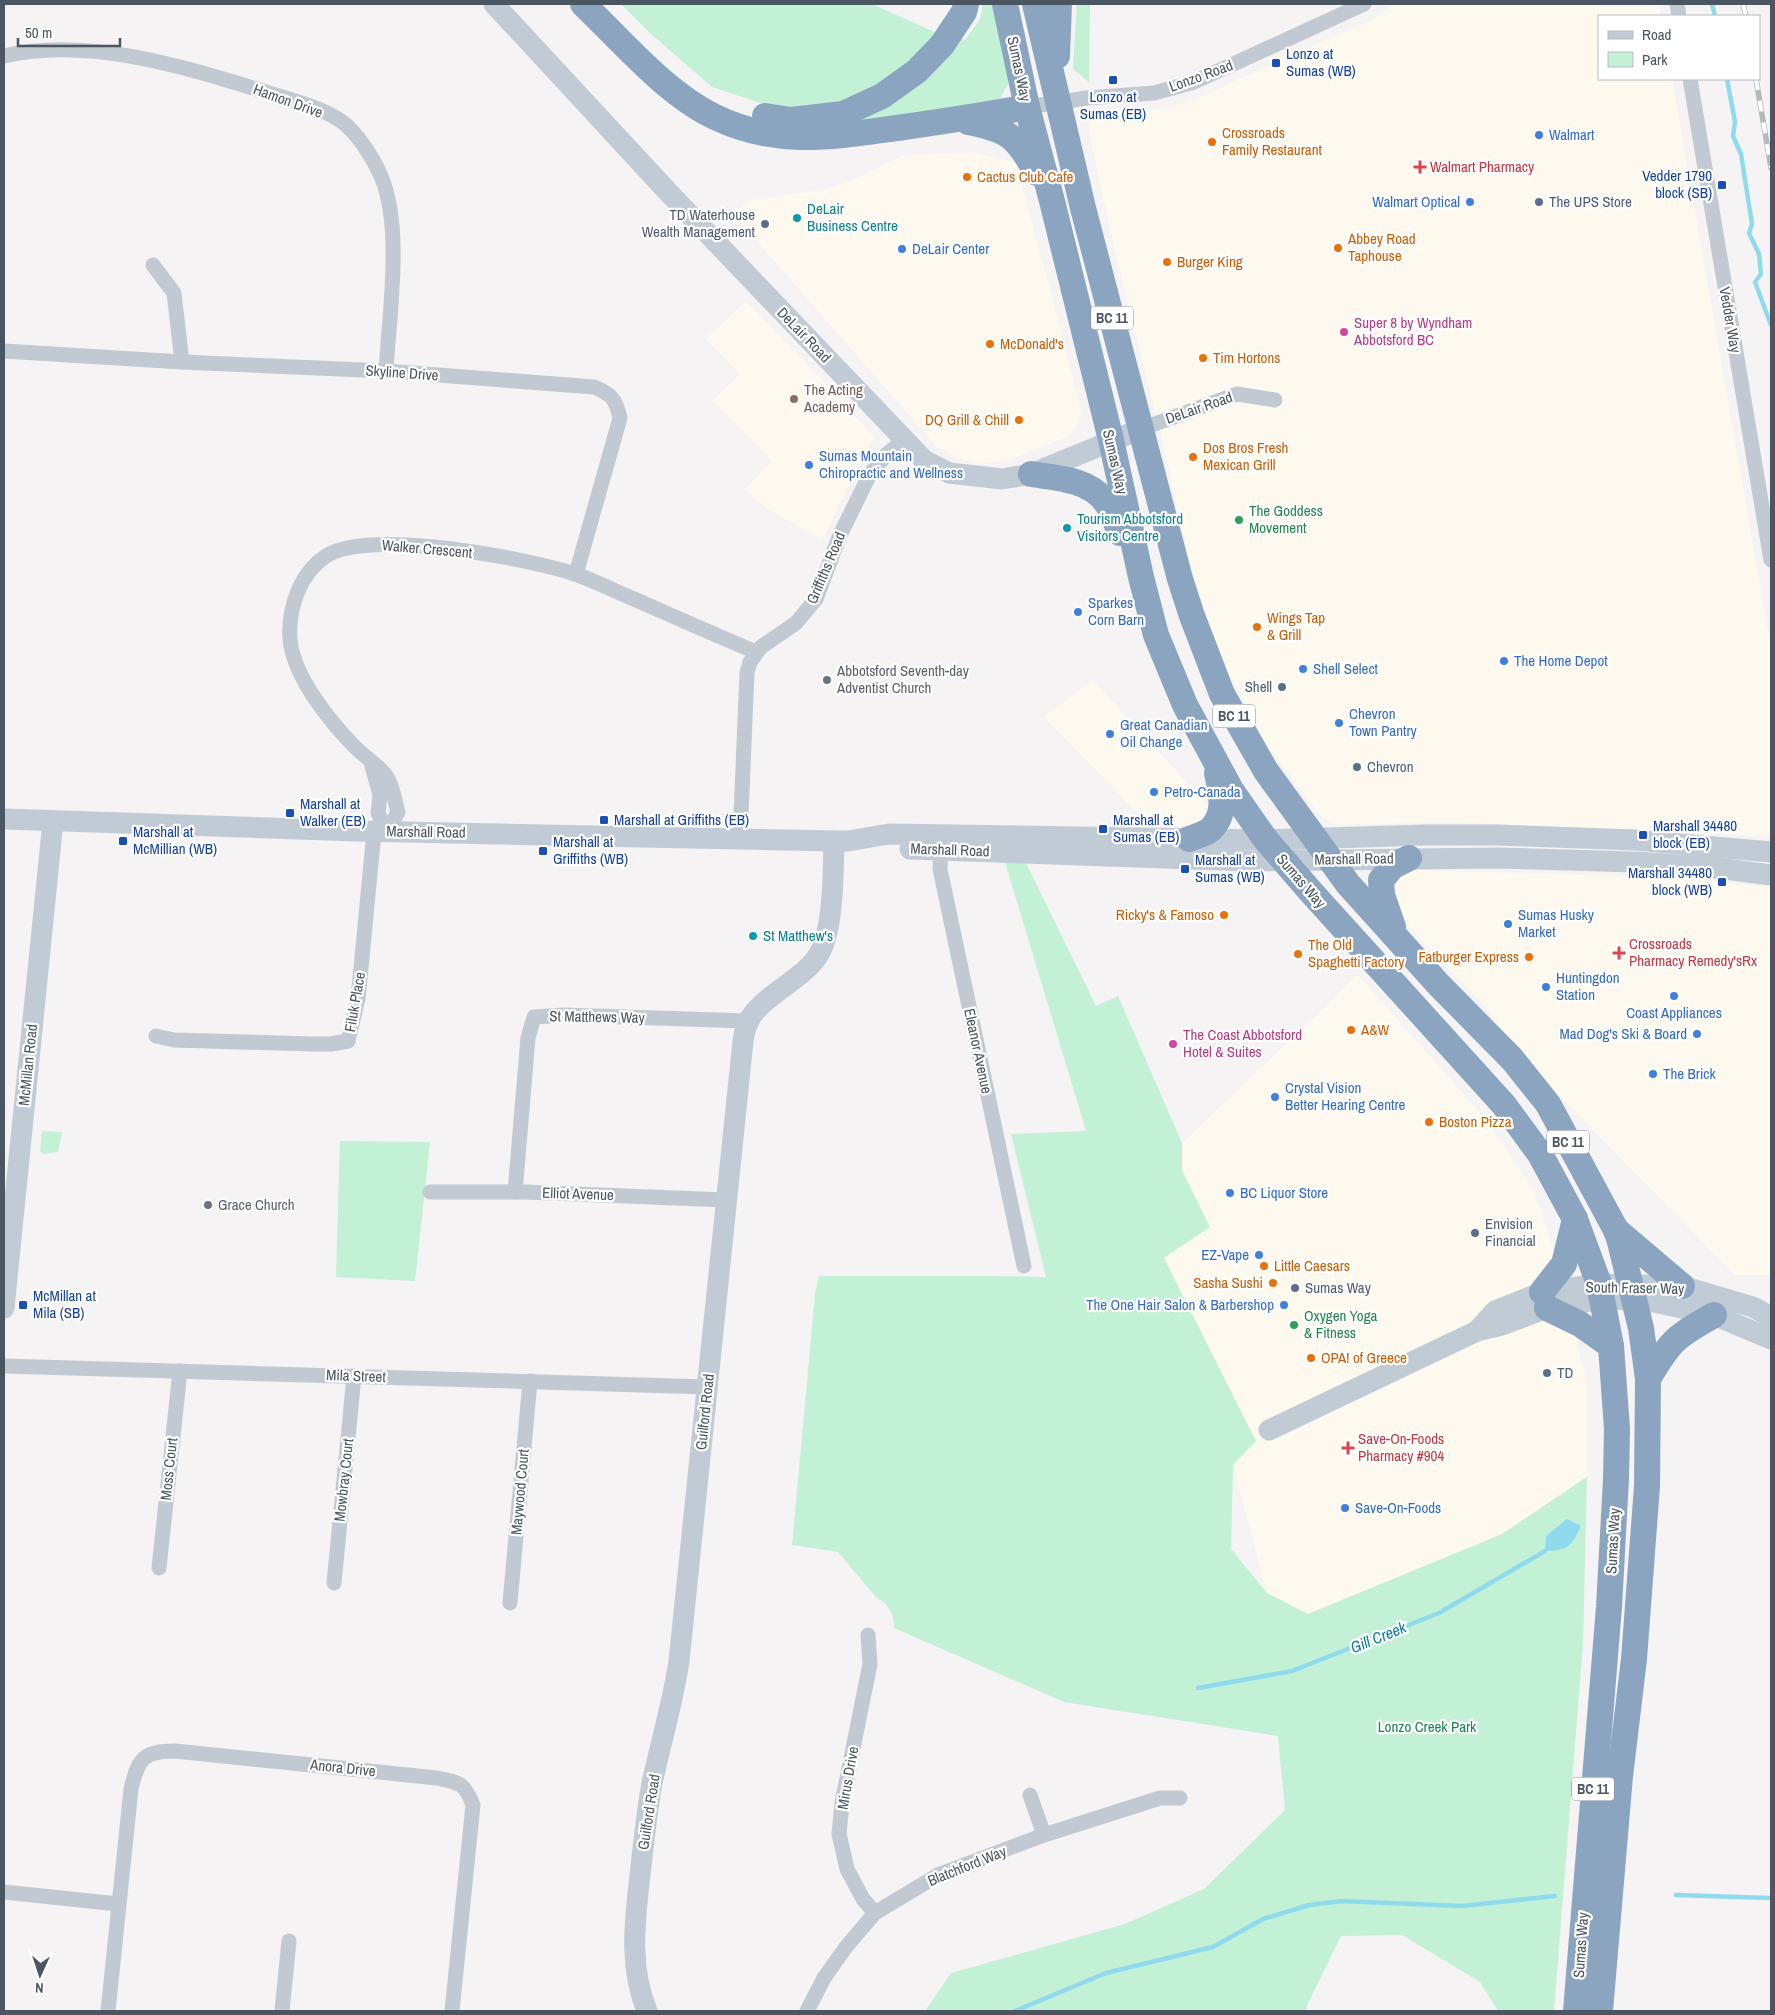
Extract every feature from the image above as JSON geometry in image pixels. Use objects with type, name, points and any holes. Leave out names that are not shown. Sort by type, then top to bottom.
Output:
[{"type":"highway","points":[[584,4],[666,84],[714,117],[770,136],[810,138],[957,120],[1027,107]]},
{"type":"highway","points":[[605,4],[655,53],[686,80],[719,101],[752,115],[791,120],[843,114],[882,96],[917,71],[942,45],[964,12],[966,4]]},
{"type":"highway","name":"Sumas Way","points":[[1006,4],[1027,107],[1111,440],[1141,577],[1156,635],[1185,705],[1231,790],[1266,840],[1504,1104],[1540,1154],[1616,1294],[1648,1379],[1647,1486],[1634,1659],[1617,1815],[1600,2011]]},
{"type":"highway","name":"Sumas Way","points":[[1035,4],[1083,208],[1180,579],[1222,694],[1262,764],[1348,884],[1439,984],[1512,1059],[1548,1104],[1616,1230],[1616,1294],[1611,1346],[1616,1429],[1616,1489],[1609,1607],[1576,2011]]},
{"type":"highway","points":[[1057,94],[1059,4]]},
{"type":"highway","points":[[957,120],[994,127],[1011,136],[1024,151],[1052,201]]},
{"type":"highway","points":[[1111,440],[1132,464],[1152,541],[1180,579]]},
{"type":"highway","points":[[1031,474],[1072,481],[1088,486],[1098,494],[1106,502],[1141,577]]},
{"type":"highway","points":[[1190,839],[1210,830],[1219,820],[1223,797],[1214,760]]},
{"type":"highway","points":[[1396,937],[1382,896],[1380,880],[1393,866],[1409,858]]},
{"type":"highway","points":[[1575,1219],[1564,1264],[1545,1300],[1611,1346]]},
{"type":"highway","points":[[1616,1230],[1682,1286]]},
{"type":"highway","points":[[1616,1294],[1626,1339],[1631,1397],[1630,1569],[1634,1659]]},
{"type":"highway","points":[[1648,1379],[1664,1350],[1674,1339],[1714,1315]]},
{"type":"highway","points":[[1610,2011],[1617,1913],[1617,1815]]},
{"type":"street","name":"DeLair Road","points":[[494,4],[669,193],[924,460],[949,472],[1002,480],[1031,474],[1111,440],[1237,394],[1275,400]]},
{"type":"street","name":"Lonzo Road","points":[[1027,107],[1057,94],[1087,98],[1154,93],[1194,82],[1364,4]]},
{"type":"street","name":"Hamon Drive","points":[[4,56],[51,49],[152,60],[191,69],[302,103],[342,121],[366,148],[381,177],[391,219],[393,254],[386,371]]},
{"type":"street","name":"Vedder Way","points":[[1690,80],[1771,560]]},
{"type":"street","points":[[153,265],[174,293],[182,362]]},
{"type":"street","name":"Skyline Drive","points":[[4,351],[182,362],[386,371],[594,387],[607,392],[617,404],[620,418],[576,574]]},
{"type":"street","name":"Griffiths Road","points":[[756,652],[796,623],[816,599],[840,534],[870,474],[904,440]]},
{"type":"street","name":"Walker Crescent","points":[[381,832],[378,813],[380,795],[371,762],[330,718],[302,678],[290,639],[292,611],[299,588],[309,570],[327,555],[348,547],[384,543],[503,556],[576,574],[756,652]]},
{"type":"street","points":[[740,838],[748,673],[750,662],[756,652]]},
{"type":"street","name":"Marshall Road","points":[[4,819],[381,832],[841,841],[886,848],[941,842],[1266,840],[1425,835],[1498,835],[1636,840],[1770,851]]},
{"type":"street","name":"McMillan Road","points":[[4,1308],[53,821]]},
{"type":"street","name":"Filuk Place","points":[[156,1036],[174,1040],[312,1044],[331,1044],[348,1040],[358,1000],[381,832]]},
{"type":"street","points":[[748,1021],[761,1006],[807,969],[820,954],[826,939],[829,923],[841,841]]},
{"type":"street","name":"Marshall Road","points":[[941,842],[1148,859],[1283,861],[1498,858],[1635,862],[1709,867],[1771,875]]},
{"type":"street","name":"Eleanor Avenue","points":[[941,842],[940,870],[1024,1266]]},
{"type":"street","name":"St Matthews Way","points":[[515,1192],[528,1038],[534,1017],[564,1015],[748,1021]]},
{"type":"street","name":"Guilford Road","points":[[647,2011],[640,1994],[635,1968],[636,1914],[647,1815],[658,1757],[674,1695],[679,1661],[739,1066],[748,1021]]},
{"type":"street","name":"Elliot Avenue","points":[[430,1192],[515,1192],[726,1200]]},
{"type":"street","name":"South Fraser Way","points":[[1269,1430],[1477,1331],[1502,1325],[1545,1300],[1682,1286],[1752,1307],[1771,1317]]},
{"type":"street","name":"South Fraser Way","points":[[1616,1294],[1714,1315],[1771,1339]]},
{"type":"street","name":"Mila Street","points":[[4,1366],[707,1386]]},
{"type":"street","name":"Moss Court","points":[[159,1568],[180,1371]]},
{"type":"street","name":"Mowbray Court","points":[[334,1584],[354,1376]]},
{"type":"street","name":"Maywood Court","points":[[510,1603],[530,1381]]},
{"type":"street","name":"Mirus Drive","points":[[868,1635],[870,1664],[842,1803],[839,1834],[847,1869],[863,1899],[875,1913]]},
{"type":"street","name":"Anora Drive","points":[[108,2011],[131,1789],[135,1771],[143,1758],[158,1751],[437,1778],[454,1782],[467,1789],[473,1805],[452,2011]]},
{"type":"street","points":[[1030,1795],[1044,1835]]},
{"type":"street","name":"Blatchford Way","points":[[807,2011],[824,1978],[846,1947],[875,1913],[938,1874],[1044,1835],[1160,1798],[1180,1798]]},
{"type":"street","points":[[4,1892],[118,1904]]},
{"type":"street","points":[[282,2011],[289,1941]]},
{"type":"shaded area","points":[[1394,4],[1659,4],[1661,15],[1598,15],[1598,80],[1672,80],[1771,648],[1771,834],[1753,836],[1450,822],[1336,825],[1322,817],[1267,746],[1216,648],[1189,560],[1163,444],[1113,243],[1088,128],[1094,116],[1167,108],[1198,98],[1375,18]]},
{"type":"shaded area","points":[[974,152],[1016,163],[1081,411],[1077,426],[1069,436],[1012,459],[978,464],[956,458],[937,447],[733,214],[746,201],[828,189],[861,176],[901,156]]},
{"type":"shaded area","points":[[746,301],[839,397],[874,438],[868,446],[822,540],[766,508],[745,489],[772,461],[713,400],[740,374],[706,339]]},
{"type":"shaded area","points":[[1093,680],[1209,806],[1202,820],[1189,826],[1149,825],[1044,717]]},
{"type":"shaded area","points":[[1420,870],[1680,878],[1771,887],[1771,1275],[1735,1275],[1536,1072],[1486,1008],[1425,944],[1394,908],[1393,881],[1402,874]]},
{"type":"shaded area","points":[[1358,975],[1490,1124],[1534,1192],[1551,1241],[1587,1382],[1587,1477],[1502,1534],[1308,1615],[1267,1594],[1233,1465],[1255,1441],[1131,1192]]},
{"type":"green space","points":[[621,4],[872,4],[941,35],[965,40],[980,19],[983,4],[993,4],[1009,82],[1000,99],[866,122],[775,108],[712,87],[650,33]]},
{"type":"green space","points":[[1077,4],[1090,4],[1089,82],[1073,69]]},
{"type":"green space","name":"Lonzo Creek Park","points":[[1005,862],[1026,863],[1096,1006],[1118,996],[1182,1143],[1182,1170],[1210,1227],[1164,1258],[1256,1441],[1233,1465],[1231,1549],[1267,1593],[1308,1614],[1502,1534],[1587,1477],[1583,1643],[1554,2011],[1498,2011],[1480,1982],[1402,1935],[1341,1936],[1308,2003],[1306,2011],[925,2011],[951,1973],[1125,1924],[1204,1889],[1285,1810],[1278,1736],[1064,1702],[894,1628],[893,1616],[886,1604],[876,1597],[838,1552],[792,1545],[815,1294],[819,1276],[1046,1277],[1011,1134],[1086,1131]]},
{"type":"green space","points":[[42,1131],[62,1132],[58,1152],[43,1154],[40,1151]]},
{"type":"green space","points":[[340,1141],[430,1142],[415,1281],[336,1277]]},
{"type":"water","points":[[1567,1519],[1581,1526],[1575,1539],[1568,1546],[1559,1550],[1545,1551],[1546,1536]]},
{"type":"waterway","points":[[1712,4],[1715,15]]},
{"type":"waterway","points":[[1727,80],[1735,122],[1733,136],[1741,154],[1752,224],[1749,233],[1759,254],[1761,274],[1755,282],[1771,325]]},
{"type":"waterway","name":"Gill Creek","points":[[1198,1688],[1292,1671],[1439,1613],[1545,1551]]},
{"type":"waterway","points":[[1676,1895],[1771,1898]]},
{"type":"waterway","points":[[1015,2011],[1106,1973],[1213,1947],[1263,1919],[1309,1905],[1342,1901],[1462,1906],[1555,1896]]},
{"type":"railway","points":[[1743,4],[1746,15]]},
{"type":"railway","points":[[1756,80],[1771,168]]},
{"type":"place","name":"Lonzo at Sumas (WB)","points":[[1276,63]]},
{"type":"place","name":"Lonzo at Sumas (EB)","points":[[1113,80]]},
{"type":"place","name":"Walmart","points":[[1539,135]]},
{"type":"place","name":"Crossroads Family Restaurant","points":[[1212,142]]},
{"type":"place","name":"Walmart Pharmacy","points":[[1420,167]]},
{"type":"place","name":"Cactus Club Cafe","points":[[967,177]]},
{"type":"place","name":"Vedder 1790 block (SB)","points":[[1722,185]]},
{"type":"place","name":"Walmart Optical","points":[[1470,202]]},
{"type":"place","name":"The UPS Store","points":[[1539,202]]},
{"type":"place","name":"DeLair Business Centre","points":[[797,218]]},
{"type":"place","name":"TD Waterhouse Wealth Management","points":[[765,224]]},
{"type":"place","name":"Abbey Road Taphouse","points":[[1338,248]]},
{"type":"place","name":"DeLair Center","points":[[902,249]]},
{"type":"place","name":"Burger King","points":[[1167,262]]},
{"type":"place","name":"Super 8 by Wyndham Abbotsford BC","points":[[1344,332]]},
{"type":"place","name":"McDonald's","points":[[990,344]]},
{"type":"place","name":"Tim Hortons","points":[[1203,358]]},
{"type":"place","name":"The Acting Academy","points":[[794,399]]},
{"type":"place","name":"DQ Grill & Chill","points":[[1019,420]]},
{"type":"place","name":"Dos Bros Fresh Mexican Grill","points":[[1193,457]]},
{"type":"place","name":"Sumas Mountain Chiropractic and Wellness","points":[[809,465]]},
{"type":"place","name":"The Goddess Movement","points":[[1239,520]]},
{"type":"place","name":"Tourism Abbotsford Visitors Centre","points":[[1067,528]]},
{"type":"place","name":"Sparkes Corn Barn","points":[[1078,612]]},
{"type":"place","name":"Wings Tap & Grill","points":[[1257,627]]},
{"type":"place","name":"The Home Depot","points":[[1504,661]]},
{"type":"place","name":"Shell Select","points":[[1303,669]]},
{"type":"place","name":"Abbotsford Seventh-day Adventist Church","points":[[827,680]]},
{"type":"place","name":"Shell","points":[[1282,687]]},
{"type":"place","name":"Chevron Town Pantry","points":[[1339,723]]},
{"type":"place","name":"Great Canadian Oil Change","points":[[1110,734]]},
{"type":"place","name":"Chevron","points":[[1357,767]]},
{"type":"place","name":"Petro-Canada","points":[[1154,792]]},
{"type":"place","name":"Marshall at Walker (EB)","points":[[290,813]]},
{"type":"place","name":"Marshall at Griffiths (EB)","points":[[604,820]]},
{"type":"place","name":"Marshall at Sumas (EB)","points":[[1103,829]]},
{"type":"place","name":"Marshall 34480 block (EB)","points":[[1643,835]]},
{"type":"place","name":"Marshall at McMillian (WB)","points":[[123,841]]},
{"type":"place","name":"Marshall at Griffiths (WB)","points":[[543,851]]},
{"type":"place","name":"Marshall at Sumas (WB)","points":[[1185,869]]},
{"type":"place","name":"Marshall 34480 block (WB)","points":[[1722,882]]},
{"type":"place","name":"Ricky's & Famoso","points":[[1224,915]]},
{"type":"place","name":"Sumas Husky Market","points":[[1508,924]]},
{"type":"place","name":"St Matthew's","points":[[753,936]]},
{"type":"place","name":"Crossroads Pharmacy Remedy'sRx","points":[[1619,953]]},
{"type":"place","name":"The Old Spaghetti Factory","points":[[1298,954]]},
{"type":"place","name":"Fatburger Express","points":[[1529,957]]},
{"type":"place","name":"Huntingdon Station","points":[[1546,987]]},
{"type":"place","name":"Coast Appliances","points":[[1674,996]]},
{"type":"place","name":"A&W","points":[[1351,1030]]},
{"type":"place","name":"Mad Dog's Ski & Board","points":[[1697,1034]]},
{"type":"place","name":"The Coast Abbotsford Hotel & Suites","points":[[1173,1044]]},
{"type":"place","name":"The Brick","points":[[1653,1074]]},
{"type":"place","name":"Crystal Vision Better Hearing Centre","points":[[1275,1097]]},
{"type":"place","name":"Boston Pizza","points":[[1429,1122]]},
{"type":"place","name":"BC Liquor Store","points":[[1230,1193]]},
{"type":"place","name":"Grace Church","points":[[208,1205]]},
{"type":"place","name":"Envision Financial","points":[[1475,1233]]},
{"type":"place","name":"EZ-Vape","points":[[1259,1255]]},
{"type":"place","name":"Little Caesars","points":[[1264,1266]]},
{"type":"place","name":"Sasha Sushi","points":[[1273,1283]]},
{"type":"place","name":"Sumas Way","points":[[1295,1288]]},
{"type":"place","name":"McMillan at Mila (SB)","points":[[23,1305]]},
{"type":"place","name":"The One Hair Salon & Barbershop","points":[[1284,1305]]},
{"type":"place","name":"Oxygen Yoga & Fitness","points":[[1294,1325]]},
{"type":"place","name":"OPA! of Greece","points":[[1311,1358]]},
{"type":"place","name":"TD","points":[[1547,1373]]},
{"type":"place","name":"Save-On-Foods Pharmacy #904","points":[[1348,1448]]},
{"type":"place","name":"Save-On-Foods","points":[[1345,1508]]}]
